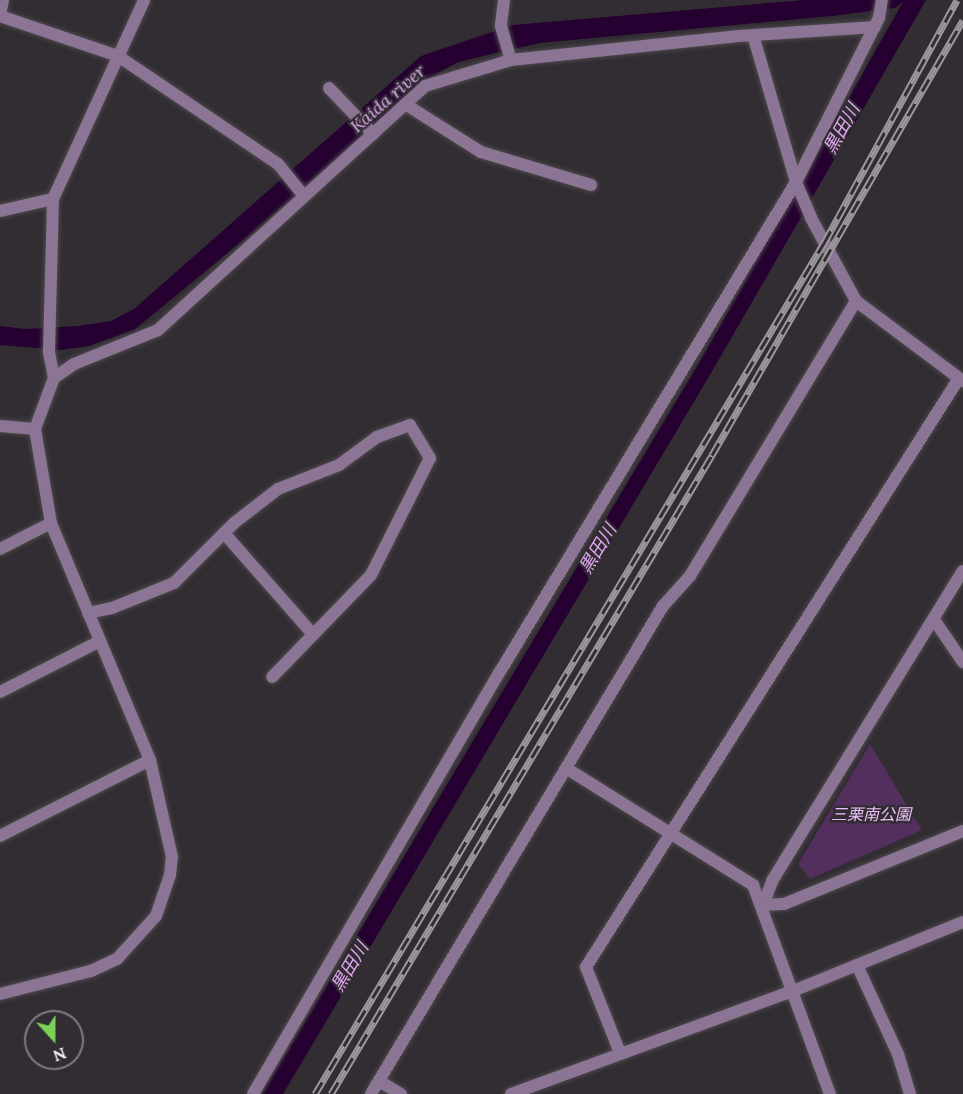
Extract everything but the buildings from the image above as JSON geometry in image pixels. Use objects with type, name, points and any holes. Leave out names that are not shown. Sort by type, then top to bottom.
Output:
[{"type":"street","points":[[3,0],[0,16],[118,56],[278,164],[304,196]]},
{"type":"street","points":[[0,994],[91,971],[117,959],[156,916],[170,875],[172,857],[150,760],[51,523],[35,429],[54,378],[49,352],[53,199],[144,0]]},
{"type":"street","points":[[504,0],[501,26],[510,57]]},
{"type":"street","points":[[253,1094],[501,670],[797,187],[877,22],[882,0]]},
{"type":"street","points":[[0,26],[12,20]]},
{"type":"street","points":[[54,378],[74,364],[158,330],[371,132],[425,86],[510,57],[877,22]]},
{"type":"street","points":[[620,1053],[586,967],[961,379],[856,301],[811,218],[797,187],[753,35]]},
{"type":"street","points":[[329,87],[371,132]]},
{"type":"street","points":[[405,104],[481,152],[591,185]]},
{"type":"street","points":[[0,211],[53,199]]},
{"type":"street","points":[[371,1094],[663,606],[690,576],[856,301]]},
{"type":"street","points":[[88,613],[112,608],[174,583],[224,533],[278,489],[339,465],[377,437],[410,425],[430,458],[371,575],[312,633],[272,677]]},
{"type":"street","points":[[0,426],[35,429]]},
{"type":"street","points":[[0,549],[51,523]]},
{"type":"street","points":[[224,533],[312,633]]},
{"type":"street","points":[[763,905],[772,880],[935,621],[963,570]]},
{"type":"street","points":[[935,621],[963,662]]},
{"type":"street","points":[[0,692],[100,640]]},
{"type":"street","points":[[0,836],[150,760]]},
{"type":"street","points":[[566,768],[753,885],[763,905],[830,1094]]},
{"type":"street","points":[[763,905],[784,904],[963,831]]},
{"type":"street","points":[[511,1094],[793,991],[963,922]]},
{"type":"street","points":[[857,965],[898,1054],[910,1094]]},
{"type":"street","points":[[379,1081],[401,1094]]},
{"type":"green space","name":"三栗南公園","points":[[870,744],[922,830],[810,879],[798,864]]},
{"type":"water","points":[[804,0],[926,0],[714,368],[283,1094],[262,1094],[699,363],[903,2],[895,8],[832,16],[539,43],[458,62],[418,84],[253,232],[134,330],[89,346],[60,350],[0,345],[0,326],[25,329],[78,326],[111,321],[134,309],[421,56],[513,25]]},
{"type":"railway","points":[[315,1094],[824,243],[957,0]]},
{"type":"railway","points":[[331,1094],[712,455],[963,20]]},
{"type":"water label","name":"Kaida river","points":[[388,99]]},
{"type":"water label","name":"黒田川","points":[[842,129]]},
{"type":"water label","name":"黒田川","points":[[598,549]]},
{"type":"water label","name":"黒田川","points":[[350,967]]}]
